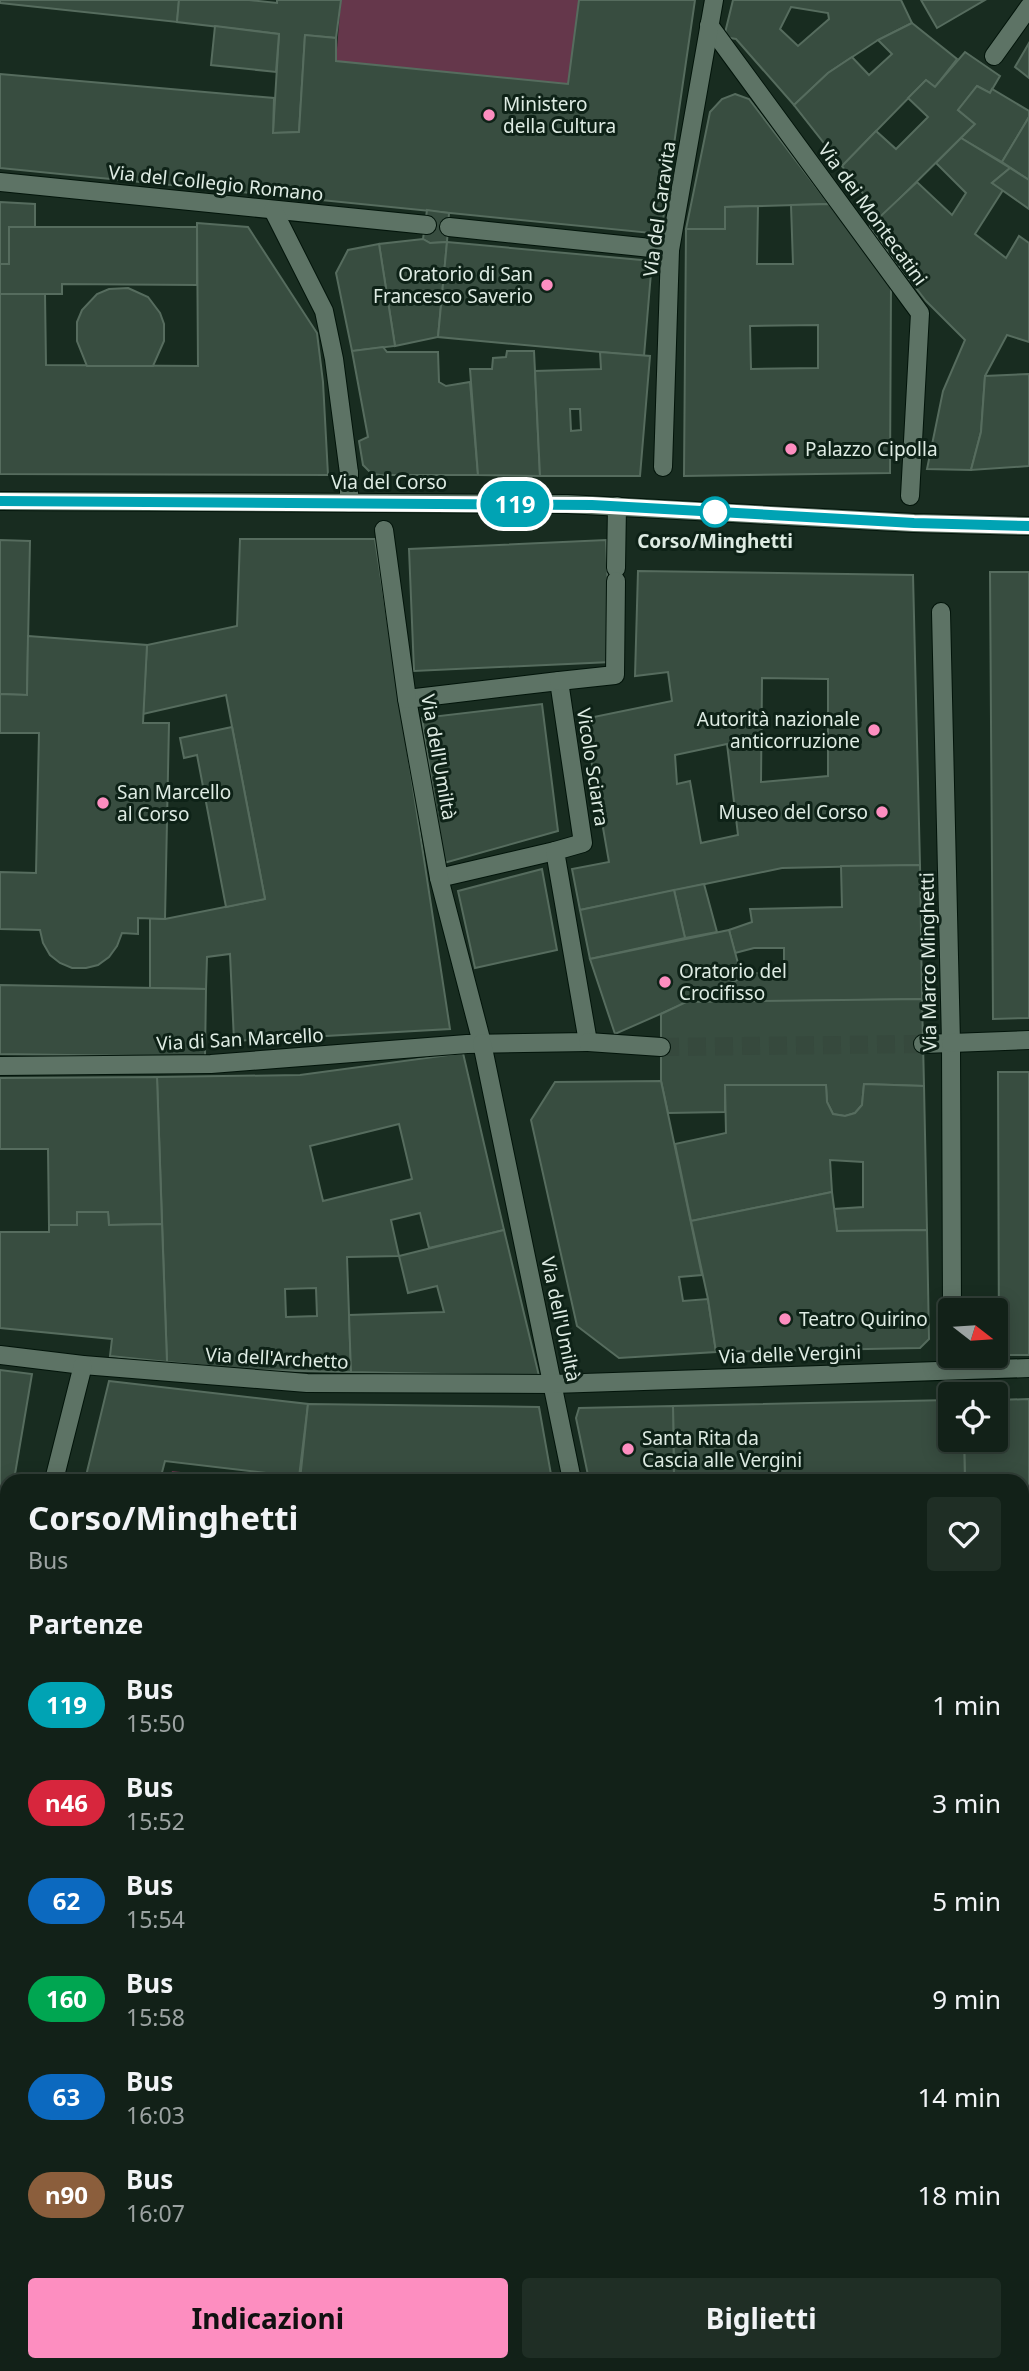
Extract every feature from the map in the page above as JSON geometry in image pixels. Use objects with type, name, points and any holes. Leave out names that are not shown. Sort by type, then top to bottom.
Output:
[{"type":"street","name":"Via del Caravita","points":[[663,467],[670,250],[714,0]]},
{"type":"street","points":[[994,56],[1029,7]]},
{"type":"street","name":"Via dei Montecatini","points":[[709,25],[920,313],[910,496]]},
{"type":"street","name":"Via del Collegio Romano","points":[[0,182],[427,225]]},
{"type":"street","points":[[273,210],[324,312],[334,359],[349,473],[349,503]]},
{"type":"street","points":[[449,227],[670,250]]},
{"type":"street","name":"Via del Corso","points":[[0,501],[617,506],[914,523],[1029,526]]},
{"type":"street","points":[[407,699],[615,675],[617,506]]},
{"type":"street","name":"Via dell'Umiltà","points":[[384,530],[407,699],[439,878],[482,1043],[571,1474]]},
{"type":"street","name":"Via Marco Minghetti","points":[[941,612],[951,1043],[952,1298]]},
{"type":"street","name":"Vicolo Sciarra","points":[[555,851],[583,843],[559,681]]},
{"type":"street","points":[[439,878],[555,851],[587,1042]]},
{"type":"street","points":[[923,1044],[1029,1040]]},
{"type":"street","name":"Via di San Marcello","points":[[0,1066],[211,1064],[482,1043],[587,1042],[661,1046]]},
{"type":"street","name":"Via dell'Archetto","points":[[0,1354],[83,1365],[307,1383],[553,1384]]},
{"type":"street","name":"Via delle Vergini","points":[[553,1384],[938,1364]]},
{"type":"street","points":[[56,1474],[83,1365]]},
{"type":"street","name":"Via delle Vergini","points":[[1008,1367],[1029,1368]]},
{"type":"shaded area","points":[[341,0],[579,0],[568,84],[336,61]]},
{"type":"shaded area","points":[[172,1471],[199,1474],[171,1474]]},
{"type":"building","points":[[0,0],[179,0],[177,22],[0,3]]},
{"type":"building","points":[[179,0],[249,0],[277,3],[277,0],[341,0],[336,38],[305,35],[299,132],[273,133],[279,34],[177,22]]},
{"type":"building","name":"Ministero della Cultura","points":[[579,0],[695,0],[661,234],[0,168],[0,74],[274,98],[273,133],[299,132],[305,35],[336,38],[336,61],[568,84]]},
{"type":"building","points":[[733,0],[901,0],[912,23],[878,40],[828,73],[794,105],[736,39],[724,37]],"holes":[[[791,7],[828,13],[829,19],[798,46],[780,29]]]},
{"type":"building","points":[[921,0],[985,0],[937,28]]},
{"type":"building","points":[[912,23],[957,59],[935,87],[926,80],[842,166],[794,105],[828,73],[852,57],[869,75],[892,54],[878,40]]},
{"type":"building","points":[[215,26],[279,34],[276,72],[211,65]]},
{"type":"building","points":[[1029,43],[1029,78],[1015,67]]},
{"type":"building","points":[[965,52],[1000,76],[990,93],[977,86],[958,110],[975,124],[881,217],[842,166],[876,131],[896,149],[928,117],[908,98],[926,80],[935,87]]},
{"type":"building","points":[[977,86],[990,93],[992,89],[1029,111],[1029,117],[1002,162],[961,138],[975,124],[958,110]]},
{"type":"building","points":[[735,94],[749,99],[829,204],[725,207],[725,229],[686,229],[710,112],[722,99]]},
{"type":"building","points":[[1029,117],[1029,180],[1002,162]]},
{"type":"building","points":[[961,138],[1010,168],[992,183],[1003,190],[975,234],[1006,258],[1019,236],[1029,243],[1029,342],[1007,335],[985,376],[981,432],[971,470],[927,469],[943,391],[965,340],[926,301],[869,227],[917,182],[952,215],[966,193],[936,163]]},
{"type":"building","points":[[1010,168],[1029,180],[1029,209],[992,183]]},
{"type":"building","points":[[0,202],[35,204],[35,227],[9,227],[9,264],[0,264]]},
{"type":"building","name":"Palazzo Cipolla","points":[[829,204],[891,285],[890,473],[684,476],[686,229],[725,229],[725,207],[758,206],[757,264],[793,264],[791,205]],"holes":[[[818,325],[818,368],[751,369],[750,326]]]},
{"type":"building","points":[[427,210],[449,213],[447,242],[430,243],[423,239]]},
{"type":"building","points":[[197,223],[248,227],[317,333],[323,382],[328,475],[0,474],[0,294],[45,294],[46,365],[198,366]]},
{"type":"building","points":[[9,227],[197,227],[197,285],[62,284],[62,294],[0,294],[0,264],[9,264]]},
{"type":"building","points":[[423,239],[430,243],[447,242],[438,337],[395,346],[379,244]]},
{"type":"building","name":"Oratorio di San Francesco Saverio","points":[[447,242],[652,261],[644,356],[438,337]]},
{"type":"building","points":[[379,244],[395,346],[352,351],[336,273],[348,250]]},
{"type":"building","points":[[128,288],[148,297],[160,313],[164,324],[164,341],[153,366],[87,366],[77,341],[77,322],[82,310],[97,294],[109,289]]},
{"type":"building","points":[[383,347],[387,352],[438,352],[439,382],[446,386],[470,382],[478,475],[380,475],[372,474],[363,465],[359,441],[368,437],[352,351]]},
{"type":"building","points":[[507,351],[534,351],[540,476],[478,475],[470,369],[492,369],[493,358],[506,357]]},
{"type":"building","points":[[600,352],[650,356],[640,476],[540,476],[535,371],[601,369]],"holes":[[[570,409],[580,409],[581,430],[571,431]]]},
{"type":"building","points":[[1029,374],[1029,466],[971,470],[981,432],[985,376]]},
{"type":"building","points":[[240,539],[375,539],[450,1029],[234,1041],[230,954],[207,957],[206,989],[150,988],[150,918],[165,919],[265,899],[226,695],[143,714],[147,645],[237,626]]},
{"type":"building","points":[[0,540],[30,541],[27,695],[0,694]]},
{"type":"building","points":[[606,540],[611,662],[414,671],[409,549]]},
{"type":"building","points":[[638,571],[913,575],[920,865],[782,868],[580,910],[572,869],[609,862],[584,719],[672,701],[668,672],[635,676]],"holes":[[[762,678],[828,679],[828,776],[761,782]],[[727,744],[738,835],[701,843],[690,781],[677,784],[675,755]]]},
{"type":"building","points":[[990,572],[1029,572],[1029,1018],[993,1019]]},
{"type":"building","name":"San Marcello al Corso","points":[[28,636],[147,645],[143,723],[169,723],[165,919],[138,918],[138,934],[122,933],[109,957],[98,965],[86,968],[72,968],[50,955],[40,930],[0,929],[0,872],[36,873],[39,733],[0,733],[0,694],[27,695]]},
{"type":"building","points":[[542,704],[558,831],[444,863],[422,718]]},
{"type":"building","points":[[232,727],[265,899],[226,907],[197,755],[184,758],[180,738]]},
{"type":"building","points":[[920,865],[922,999],[723,1002],[722,986],[749,973],[784,973],[784,948],[754,948],[735,953],[729,930],[752,922],[750,909],[842,907],[841,866]]},
{"type":"building","points":[[542,869],[557,950],[475,968],[458,891]]},
{"type":"building","points":[[704,884],[717,932],[685,938],[674,890]]},
{"type":"building","points":[[674,890],[685,938],[590,959],[580,910]]},
{"type":"building","name":"Oratorio del Crocifisso","points":[[729,930],[742,978],[615,1034],[590,959]]},
{"type":"building","points":[[0,985],[206,989],[205,1057],[0,1054]]},
{"type":"building","points":[[922,999],[924,1086],[864,1084],[862,1105],[855,1113],[845,1116],[833,1114],[827,1102],[826,1085],[725,1085],[725,1112],[668,1113],[661,1081],[661,1014],[686,1002]]},
{"type":"building","points":[[463,1053],[504,1230],[429,1248],[420,1213],[391,1220],[399,1256],[347,1257],[351,1372],[249,1370],[167,1362],[157,1077],[300,1075]],"holes":[[[399,1124],[412,1179],[323,1201],[310,1146]],[[316,1288],[317,1316],[286,1317],[285,1289]]]},
{"type":"building","points":[[998,1072],[1029,1072],[1029,1355],[1008,1355],[1008,1298],[999,1298]]},
{"type":"building","points":[[157,1077],[162,1224],[109,1225],[108,1212],[77,1212],[77,1225],[49,1225],[48,1149],[0,1149],[0,1078]]},
{"type":"building","points":[[661,1081],[702,1275],[679,1277],[683,1301],[708,1299],[716,1352],[619,1358],[577,1326],[531,1120],[555,1082]]},
{"type":"building","points":[[864,1084],[924,1086],[927,1230],[837,1231],[834,1209],[863,1207],[863,1162],[830,1160],[832,1192],[691,1221],[675,1144],[726,1133],[725,1085],[826,1085],[827,1102],[833,1114],[845,1116],[855,1113],[862,1105]]},
{"type":"building","points":[[832,1192],[837,1231],[927,1230],[929,1339],[920,1348],[716,1352],[691,1221]]},
{"type":"building","points":[[77,1212],[108,1212],[109,1225],[162,1224],[167,1362],[110,1356],[112,1339],[0,1328],[0,1232],[49,1232],[49,1225],[77,1225]]},
{"type":"building","points":[[504,1230],[539,1376],[351,1372],[349,1315],[444,1312],[437,1286],[408,1293],[399,1256]]},
{"type":"building","points":[[0,1370],[32,1374],[15,1474],[0,1474]]},
{"type":"building","points":[[109,1381],[308,1404],[299,1474],[274,1474],[165,1461],[162,1474],[86,1474]]},
{"type":"building","points":[[1029,1399],[1029,1474],[965,1474],[964,1452],[1008,1452],[1008,1400]]},
{"type":"building","points":[[938,1400],[938,1452],[964,1452],[965,1474],[674,1474],[673,1406]]},
{"type":"building","points":[[308,1404],[539,1407],[551,1474],[369,1473],[301,1474]]},
{"type":"building","name":"Santa Rita da Cascia alle Vergini","points":[[673,1406],[674,1474],[588,1474],[576,1418],[579,1408]]},
{"type":"tunnel","points":[[661,1047],[923,1044]]},
{"type":"bus line","name":"119","points":[[0,501],[592,505],[914,523],[1029,526]]},
{"type":"place","name":"Ministero della Cultura","points":[[489,115]]},
{"type":"place","name":"Oratorio di San Francesco Saverio","points":[[547,285]]},
{"type":"place","name":"Palazzo Cipolla","points":[[791,449]]},
{"type":"place","name":"Corso/Minghetti","points":[[715,512]]},
{"type":"place","name":"Autorità nazionale anticorruzione","points":[[874,730]]},
{"type":"place","name":"San Marcello al Corso","points":[[103,803]]},
{"type":"place","name":"Museo del Corso","points":[[882,812]]},
{"type":"place","name":"Oratorio del Crocifisso","points":[[665,982]]},
{"type":"place","name":"Teatro Quirino","points":[[785,1319]]},
{"type":"place","name":"Santa Rita da Cascia alle Vergini","points":[[628,1449]]}]
